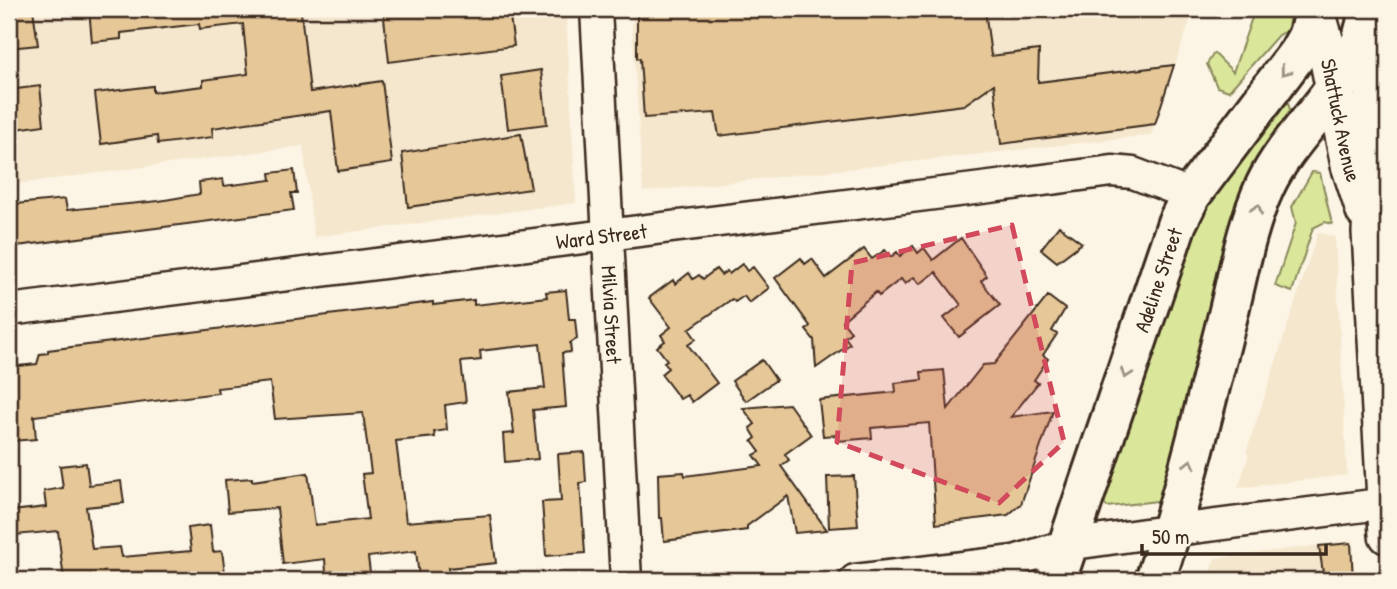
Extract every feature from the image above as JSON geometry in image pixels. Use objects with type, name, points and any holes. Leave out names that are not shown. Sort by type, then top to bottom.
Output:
[{"type":"main road","name":"Adeline Street","points":[[1061,563],[1169,246],[1191,195],[1298,54],[1315,10]]},
{"type":"main road","points":[[1155,580],[1171,530],[1246,247],[1266,185],[1352,62],[1367,15]]},
{"type":"street","name":"Milvia Street","points":[[596,9],[626,580]]},
{"type":"street","name":"Shattuck Avenue","points":[[1315,10],[1326,46],[1350,165],[1371,232]]},
{"type":"street","name":"Shattuck Avenue","points":[[1367,15],[1382,130],[1371,232],[1388,514]]},
{"type":"street","name":"Ward Street","points":[[9,310],[990,187],[1085,172],[1133,173],[1191,195]]},
{"type":"street","points":[[855,580],[1014,561],[1061,563],[1171,530],[1388,514]]},
{"type":"highlighted area","points":[[1012,225],[1064,442],[999,503],[837,442],[852,263]]},
{"type":"shaded area","points":[[9,9],[566,9],[576,203],[314,237],[303,146],[9,185]]},
{"type":"shaded area","points":[[631,9],[1194,9],[1151,135],[643,192]]},
{"type":"shaded area","points":[[1318,232],[1335,237],[1347,475],[1238,488],[1249,454],[1246,453]]},
{"type":"shaded area","points":[[1353,541],[1355,580],[1207,580],[1215,558]]},
{"type":"green space","points":[[1255,9],[1290,9],[1288,30],[1278,35],[1229,91],[1217,87],[1207,64],[1214,53],[1233,72]]},
{"type":"green space","points":[[1286,95],[1292,118],[1259,154],[1238,199],[1165,500],[1107,507],[1102,502],[1197,223],[1219,178]]},
{"type":"green space","points":[[1312,172],[1320,173],[1332,224],[1325,222],[1313,228],[1292,292],[1275,286],[1296,223],[1292,207]]},
{"type":"building","points":[[9,9],[33,9],[38,45],[9,48]]},
{"type":"building","points":[[89,9],[292,9],[292,13],[301,12],[310,92],[382,81],[392,163],[338,171],[331,111],[212,128],[213,137],[158,144],[157,136],[101,144],[95,93],[153,86],[153,92],[203,86],[203,80],[248,74],[243,24],[200,29],[199,24],[121,33],[121,39],[92,42]]},
{"type":"building","points":[[383,9],[509,9],[514,46],[389,62]]},
{"type":"building","points":[[637,9],[985,9],[991,56],[1039,50],[1038,82],[1174,65],[1155,124],[1001,144],[994,84],[964,105],[719,136],[715,113],[644,118],[640,59],[637,58]]},
{"type":"building","points":[[541,70],[547,124],[508,129],[501,76]]},
{"type":"building","points":[[40,86],[44,125],[9,130],[9,90]]},
{"type":"building","points":[[521,134],[531,189],[408,207],[402,153]]},
{"type":"building","points":[[294,170],[297,193],[291,193],[294,210],[9,247],[9,213],[17,212],[16,204],[65,199],[67,210],[159,201],[200,194],[199,182],[223,179],[224,186],[271,180],[270,173]]},
{"type":"building","points":[[1059,226],[1082,243],[1057,262],[1041,249]]},
{"type":"building","points":[[961,238],[987,276],[981,281],[1000,305],[959,337],[944,318],[961,305],[936,272],[920,284],[914,277],[905,284],[901,279],[879,296],[876,292],[842,321],[851,332],[845,337],[850,344],[816,368],[814,340],[806,330],[810,326],[775,278],[801,258],[805,264],[812,259],[826,278],[864,249],[872,259],[885,250],[891,257],[897,252],[900,256],[913,246],[918,253],[924,248],[933,260]]},
{"type":"building","points":[[742,264],[747,271],[753,267],[769,288],[749,303],[744,296],[735,302],[732,299],[689,329],[696,339],[688,345],[717,383],[692,402],[687,395],[680,399],[661,374],[668,368],[664,362],[667,360],[657,347],[665,341],[661,335],[671,327],[649,298],[673,280],[675,284],[689,273],[693,279],[699,275],[703,279],[716,269],[721,275],[727,271],[729,274]]},
{"type":"building","points":[[566,290],[569,319],[575,319],[577,339],[570,343],[571,352],[562,353],[566,407],[533,410],[538,459],[505,462],[503,434],[514,433],[509,392],[545,388],[540,344],[480,351],[481,360],[461,362],[466,402],[445,405],[447,430],[434,432],[435,437],[396,441],[406,522],[490,515],[496,563],[448,568],[449,573],[419,577],[416,551],[368,557],[371,580],[336,580],[335,571],[326,572],[325,559],[283,564],[277,508],[228,512],[225,480],[252,478],[252,481],[308,473],[315,525],[368,519],[362,474],[371,473],[363,413],[275,419],[270,382],[217,388],[218,393],[34,416],[36,439],[12,441],[9,367],[37,364],[40,354],[48,353],[48,350],[433,302],[433,305],[474,300],[474,305],[547,297],[546,292]]},
{"type":"building","points":[[1048,296],[1065,309],[1052,331],[1057,334],[1043,355],[1048,359],[1034,380],[1038,383],[1011,417],[1053,411],[1021,504],[1008,515],[936,524],[929,423],[871,428],[872,438],[837,441],[837,435],[823,436],[819,400],[896,392],[895,383],[922,380],[921,372],[944,370],[948,409],[983,365],[994,364]]},
{"type":"building","points":[[762,360],[776,380],[746,401],[732,381]]},
{"type":"building","points":[[789,404],[811,435],[785,454],[789,460],[781,466],[827,530],[795,533],[788,496],[747,526],[747,530],[664,541],[662,518],[659,518],[658,474],[684,472],[685,476],[762,466],[754,455],[760,452],[752,441],[756,438],[750,428],[755,424],[743,408]]},
{"type":"building","points":[[584,452],[586,482],[580,483],[585,553],[546,556],[542,502],[561,501],[558,454]]},
{"type":"building","points":[[86,463],[89,485],[121,481],[124,503],[86,507],[92,549],[120,547],[122,557],[191,551],[188,528],[210,525],[213,552],[222,551],[226,580],[64,580],[58,531],[15,535],[12,511],[46,507],[44,491],[63,488],[60,466]]},
{"type":"building","points":[[854,476],[858,526],[829,528],[827,477]]},
{"type":"building","points":[[1351,543],[1353,580],[1324,580],[1319,546]]}]
